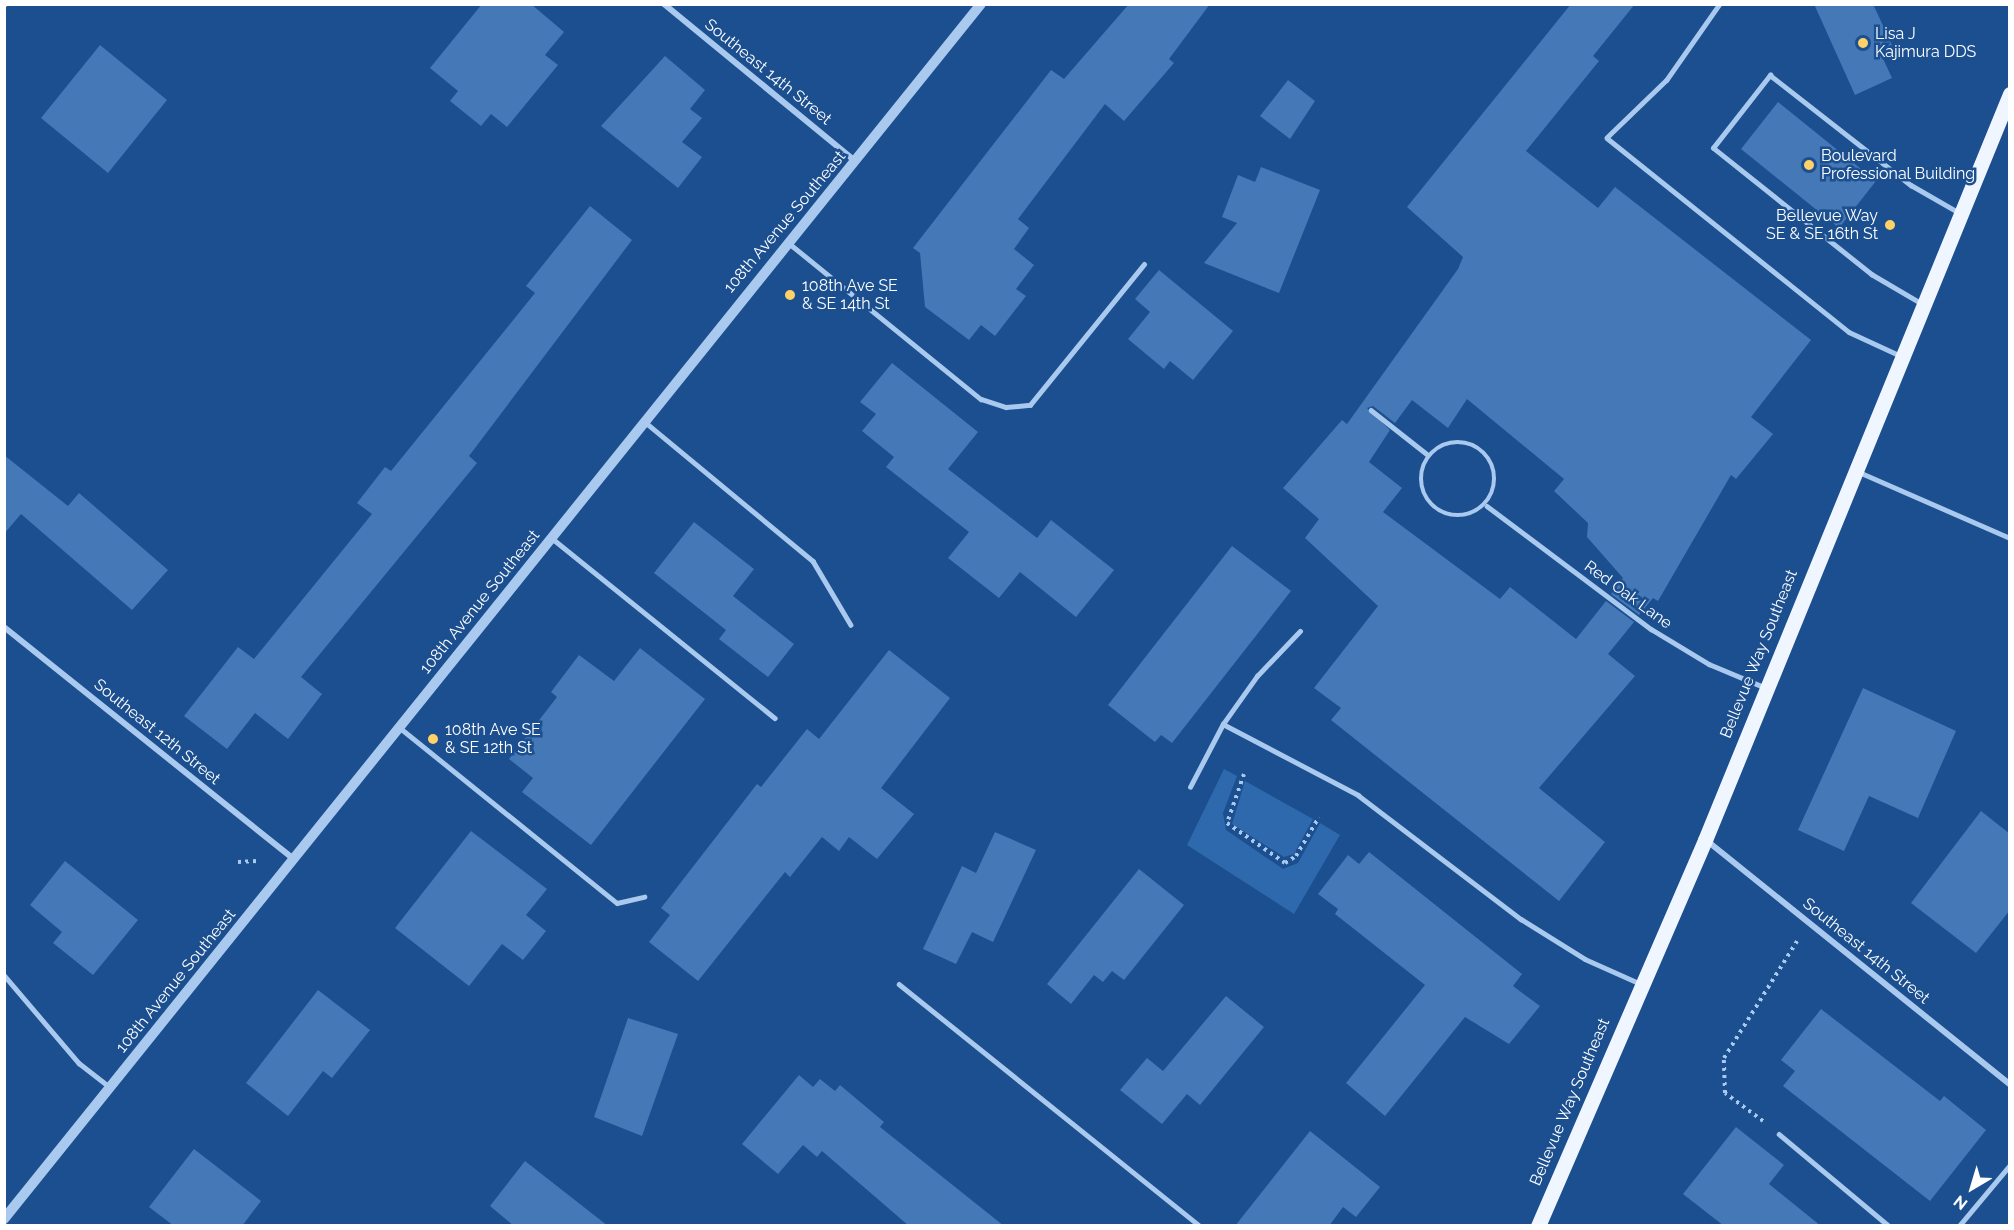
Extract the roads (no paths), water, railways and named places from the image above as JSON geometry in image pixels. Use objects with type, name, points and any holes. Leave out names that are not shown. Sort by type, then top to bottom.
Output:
[{"type":"main road","name":"Bellevue Way Southeast","points":[[1538,1226],[1639,983],[1705,840],[1764,687],[1920,303],[2010,94]]},
{"type":"street","name":"Southeast 14th Street","points":[[664,4],[855,161]]},
{"type":"street","name":"108th Avenue Southeast","points":[[4,1219],[643,420],[981,4]]},
{"type":"street","name":"Southeast 12th Street","points":[[4,627],[292,858]]},
{"type":"street","name":"Southeast 14th Street","points":[[1705,840],[2010,1084]]},
{"type":"lane","points":[[1720,4],[1667,80],[1607,138],[1849,332],[1899,355]]},
{"type":"lane","points":[[1920,303],[1872,275],[1713,148],[1770,75],[1911,184],[1959,213]]},
{"type":"lane","points":[[788,242],[981,399],[1006,407],[1030,405],[1144,264]]},
{"type":"lane","points":[[1371,410],[1427,454]]},
{"type":"lane","points":[[643,420],[813,561],[851,625]]},
{"type":"lane","points":[[1455,440],[1484,449],[1497,477],[1487,506],[1460,519],[1432,509],[1419,483],[1427,454],[1455,440]]},
{"type":"lane","points":[[1854,469],[2010,538]]},
{"type":"lane","name":"Red Oak Lane","points":[[1487,506],[1651,629],[1709,664],[1764,687]]},
{"type":"lane","points":[[551,537],[775,718]]},
{"type":"lane","points":[[1190,787],[1223,724],[1257,676],[1300,631]]},
{"type":"lane","points":[[1223,724],[1358,795],[1521,919],[1585,959],[1639,983]]},
{"type":"lane","points":[[399,727],[617,903],[644,897]]},
{"type":"lane","points":[[4,975],[79,1063],[110,1087]]},
{"type":"lane","points":[[899,984],[1200,1226]]},
{"type":"lane","points":[[1779,1134],[1889,1226]]},
{"type":"lane","points":[[1959,1226],[2010,1165]]},
{"type":"place","name":"Lisa J Kajimura DDS","points":[[1863,43]]},
{"type":"place","name":"Boulevard Professional Building","points":[[1809,165]]},
{"type":"place","name":"Bellevue Way SE & SE 16th St","points":[[1890,225]]},
{"type":"place","name":"108th Ave SE & SE 14th St","points":[[790,295]]},
{"type":"place","name":"108th Ave SE & SE 12th St","points":[[433,739]]}]
